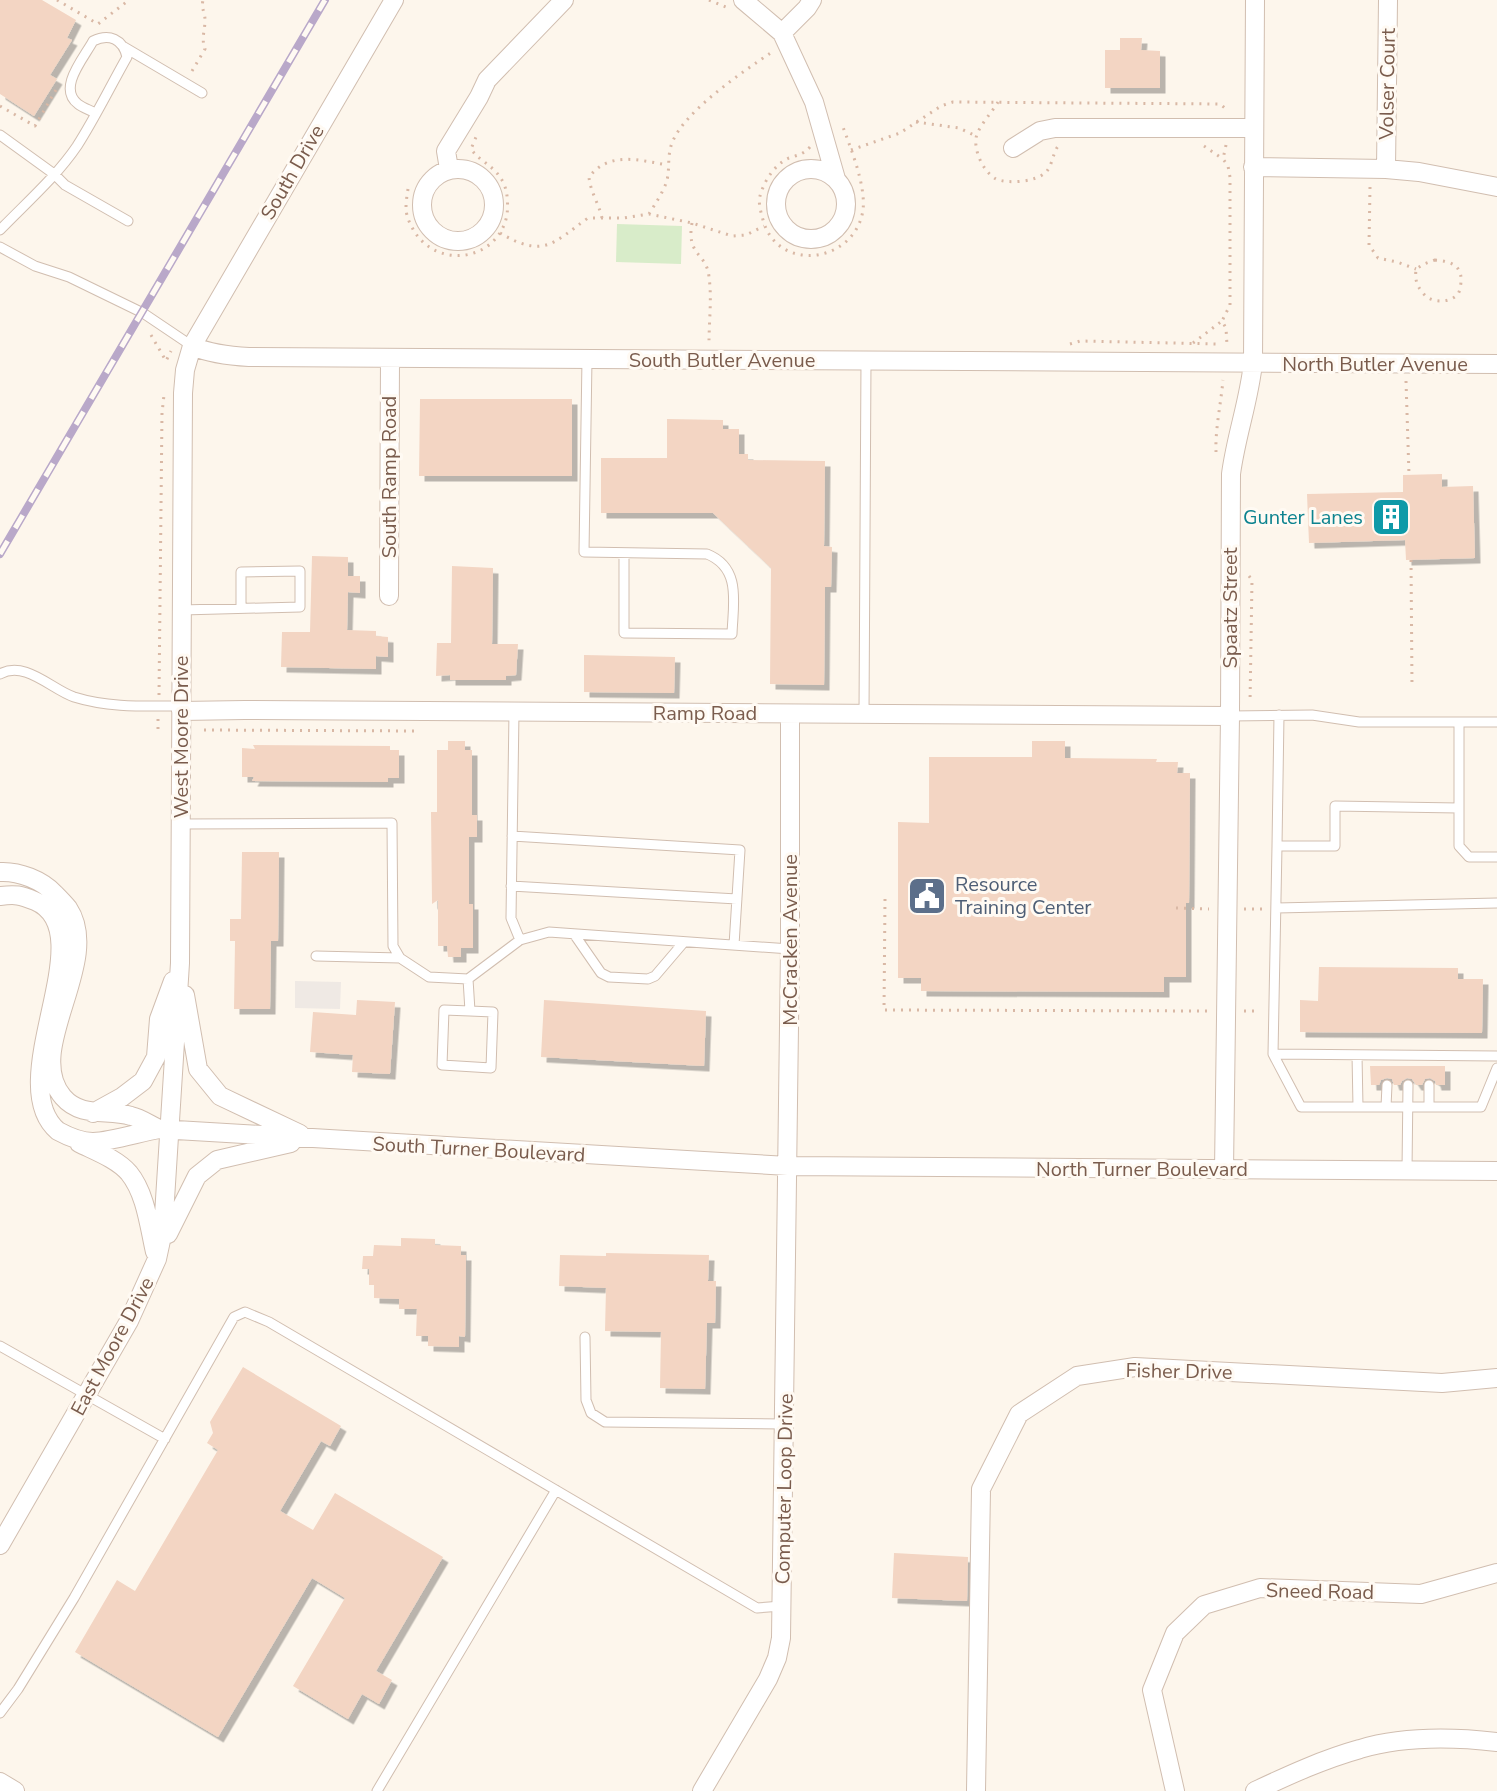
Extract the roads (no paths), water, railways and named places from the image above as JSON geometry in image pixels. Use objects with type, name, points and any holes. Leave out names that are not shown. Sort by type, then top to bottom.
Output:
[{"type":"street","name":"South Drive","points":[[185,341],[394,0]]},
{"type":"street","points":[[449,169],[446,151],[487,80],[564,0]]},
{"type":"street","points":[[782,33],[812,0]]},
{"type":"street","name":"Spaatz Street","points":[[1224,1170],[1231,474],[1253,363],[1255,0]]},
{"type":"street","name":"Volser Court","points":[[1386,169],[1388,0]]},
{"type":"street","points":[[739,5],[782,33],[814,102],[836,179]]},
{"type":"street","points":[[1013,148],[1040,131],[1055,128],[1253,128]]},
{"type":"street","points":[[1253,167],[1386,169],[1497,187]]},
{"type":"street","points":[[463,168],[476,173],[487,183],[493,196],[494,210],[489,224],[479,234],[466,240],[452,241],[439,237],[428,227],[422,214],[421,199],[426,186],[436,175],[449,169],[463,168]]},
{"type":"street","name":"South Butler Avenue","points":[[185,341],[210,353],[235,356],[1253,363]]},
{"type":"street","name":"West Moore Drive","points":[[164,1129],[180,963],[185,341]]},
{"type":"street","name":"South Ramp Road","points":[[389,596],[390,358]]},
{"type":"street","name":"North Butler Avenue","points":[[1253,363],[1497,364]]},
{"type":"street","name":"Ramp Road","points":[[181,709],[1230,716]]},
{"type":"street","name":"McCracken Avenue","points":[[788,1166],[790,714]]},
{"type":"street","points":[[0,872],[26,876],[49,887],[69,909],[77,934],[75,963],[52,1050],[51,1071],[60,1094],[71,1106],[93,1113],[130,1115],[164,1129]]},
{"type":"street","points":[[0,896],[17,893],[42,904],[53,917],[59,939],[33,1054],[30,1086],[37,1109],[51,1126],[128,1172],[141,1193],[157,1259]]},
{"type":"street","points":[[93,1113],[143,1081],[156,1057],[159,1019],[180,963]]},
{"type":"street","points":[[180,963],[198,1069],[220,1096],[310,1139]]},
{"type":"street","points":[[71,1139],[93,1142],[164,1129]]},
{"type":"street","name":"South Turner Boulevard","points":[[164,1129],[788,1166]]},
{"type":"street","name":"East Moore Drive","points":[[0,1545],[129,1321],[157,1259],[163,1231],[164,1129]]},
{"type":"street","points":[[157,1259],[197,1176],[217,1160],[310,1139]]},
{"type":"street","name":"North Turner Boulevard","points":[[788,1166],[1497,1171]]},
{"type":"street","name":"Computer Loop Drive","points":[[702,1791],[768,1679],[781,1638],[788,1166]]},
{"type":"street","name":"Fisher Drive","points":[[976,1791],[981,1489],[1019,1414],[1077,1376],[1135,1367],[1442,1383],[1497,1378]]},
{"type":"street","name":"Sneed Road","points":[[1175,1791],[1152,1690],[1175,1633],[1204,1605],[1260,1588],[1421,1594],[1497,1573]]},
{"type":"street","points":[[1255,1791],[1305,1768],[1362,1748],[1427,1739],[1497,1742]]},
{"type":"street","points":[[0,1782],[15,1791]]},
{"type":"lane","points":[[95,113],[74,100],[70,82],[97,39],[109,37],[118,41],[202,93]]},
{"type":"lane","points":[[0,230],[76,147],[127,57],[124,47]]},
{"type":"lane","points":[[0,135],[65,185],[128,221]]},
{"type":"lane","points":[[0,247],[35,266],[69,277],[143,313],[185,341]]},
{"type":"lane","points":[[587,359],[584,552],[707,554],[717,558],[733,580],[732,634],[624,633],[624,553]]},
{"type":"lane","points":[[864,714],[866,361]]},
{"type":"lane","points":[[182,610],[300,607],[300,571],[241,572],[241,608]]},
{"type":"lane","points":[[0,674],[8,669],[17,669],[74,697],[104,703],[181,709]]},
{"type":"lane","points":[[514,712],[511,918],[520,940]]},
{"type":"lane","points":[[1279,715],[1273,1054],[1301,1107],[1481,1107],[1497,1068]]},
{"type":"lane","points":[[1230,716],[1312,715],[1359,722],[1497,722]]},
{"type":"lane","points":[[1459,722],[1459,846],[1469,857],[1497,857]]},
{"type":"lane","points":[[1277,846],[1335,846],[1335,806],[1458,808]]},
{"type":"lane","points":[[180,824],[392,823],[393,946],[400,958],[429,977],[468,979],[520,940],[549,932],[790,949]]},
{"type":"lane","points":[[512,836],[740,850],[734,945]]},
{"type":"lane","points":[[511,886],[737,899]]},
{"type":"lane","points":[[1277,908],[1497,903]]},
{"type":"lane","points":[[574,934],[601,973],[609,977],[648,979],[655,976],[684,942]]},
{"type":"lane","points":[[316,956],[400,958]]},
{"type":"lane","points":[[468,979],[470,1011]]},
{"type":"lane","points":[[444,1010],[470,1011],[493,1012],[491,1068],[442,1065],[444,1010]]},
{"type":"lane","points":[[1273,1054],[1357,1055],[1387,1061],[1497,1056]]},
{"type":"lane","points":[[1357,1055],[1358,1107]]},
{"type":"lane","points":[[1386,1107],[1387,1085]]},
{"type":"lane","points":[[1407,1170],[1408,1085]]},
{"type":"lane","points":[[1429,1085],[1429,1107]]},
{"type":"lane","points":[[0,1713],[74,1598],[234,1317],[245,1312],[269,1322],[757,1608],[782,1606]]},
{"type":"lane","points":[[585,1337],[586,1400],[591,1413],[605,1422],[785,1424]]},
{"type":"lane","points":[[0,1346],[165,1439]]},
{"type":"lane","points":[[377,1791],[556,1490]]},
{"type":"railway","points":[[0,554],[325,0]]},
{"type":"place","name":"Gunter Lanes","points":[[1391,517]]},
{"type":"place","name":"Resource Training Center","points":[[927,896]]}]
